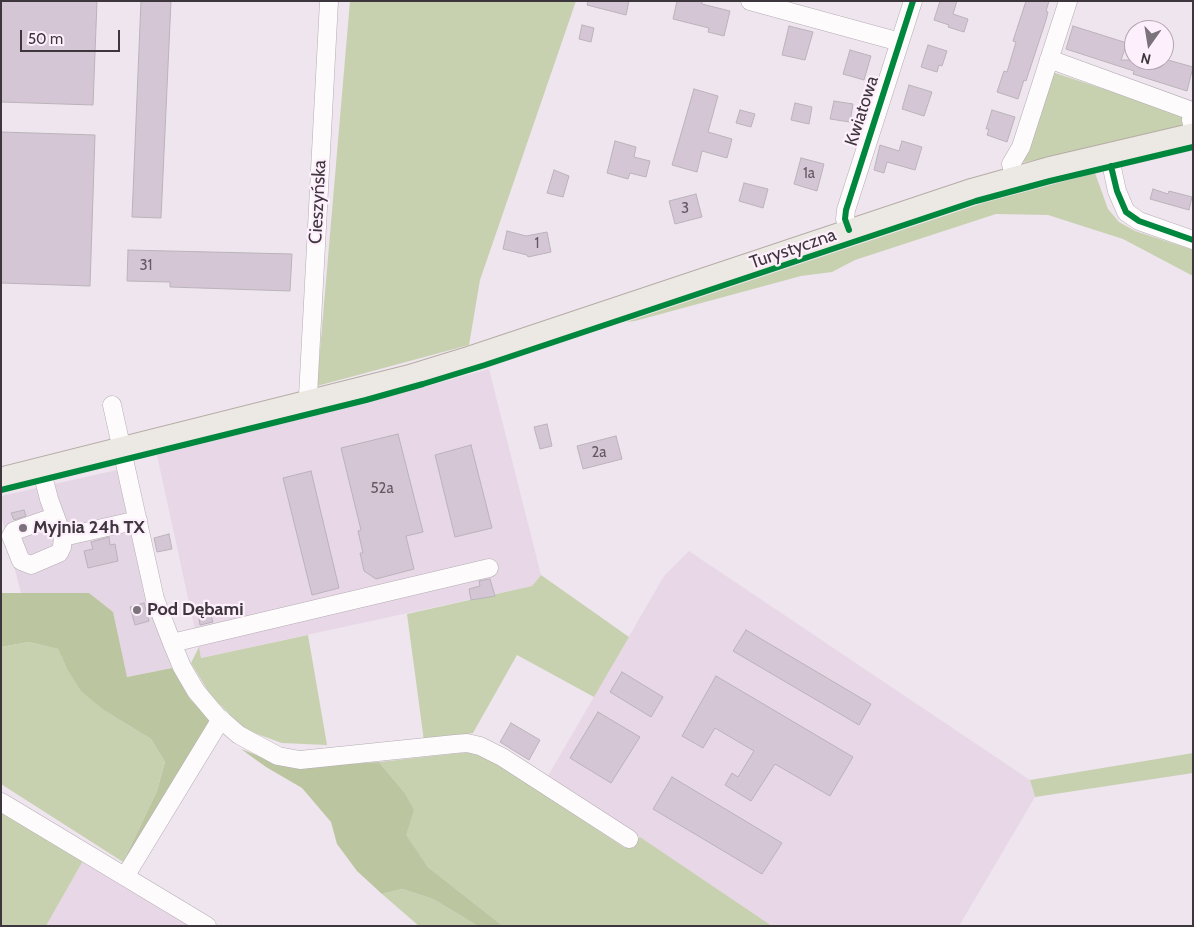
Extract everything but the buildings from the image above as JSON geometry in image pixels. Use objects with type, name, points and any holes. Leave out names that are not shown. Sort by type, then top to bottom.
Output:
[{"type":"main road","name":"Turystyczna","points":[[309,402],[455,362],[849,230],[1014,177],[1193,134]]},
{"type":"main road","points":[[1,478],[309,402]]},
{"type":"street","name":"Cieszyńska","points":[[309,402],[329,1]]},
{"type":"street","points":[[750,1],[900,42]]},
{"type":"street","name":"Kwiatowa","points":[[849,230],[846,223],[846,210],[913,1]]},
{"type":"street","points":[[1014,177],[1011,164],[1021,146],[1068,1]]},
{"type":"street","points":[[1049,59],[1192,111],[1193,129]]},
{"type":"street","points":[[1109,154],[1117,191],[1126,212],[1139,221],[1193,240]]},
{"type":"street","points":[[112,405],[155,599],[172,644],[182,667],[196,691],[239,736],[278,756],[300,760],[454,744],[467,743],[480,746],[502,757],[629,839]]},
{"type":"street","points":[[41,468],[54,517],[63,537],[62,546],[59,553],[31,565],[21,561],[11,536],[14,531],[54,517]]},
{"type":"street","points":[[63,537],[138,520]]},
{"type":"street","points":[[172,644],[489,568]]},
{"type":"street","points":[[126,875],[221,719]]},
{"type":"street","points":[[1,802],[126,875],[207,926]]},
{"type":"shaded area","points":[[489,369],[541,575],[532,586],[201,658],[157,455],[370,402]]},
{"type":"shaded area","points":[[117,470],[144,592],[172,668],[127,677],[89,593],[21,593],[1,515],[1,496]]},
{"type":"shaded area","points":[[689,551],[1030,780],[1035,797],[959,926],[772,926],[548,776],[664,576]]},
{"type":"shaded area","points":[[84,859],[196,926],[46,926]]},
{"type":"green space","points":[[350,1],[576,1],[480,280],[469,345],[317,386]]},
{"type":"green space","points":[[1052,72],[1183,115],[1186,130],[1020,163]]},
{"type":"green space","points":[[1095,173],[1108,209],[1119,222],[1135,231],[1193,250],[1193,276],[1123,239],[1048,215],[996,214],[855,260],[832,272],[801,276],[626,322],[983,203]]},
{"type":"green space","points":[[541,575],[629,637],[594,697],[517,655],[473,733],[424,741],[407,614],[532,586]]},
{"type":"green space","points":[[1,593],[89,593],[113,612],[127,677],[172,668],[190,699],[213,722],[132,855],[123,862],[157,791],[165,762],[151,739],[105,711],[81,691],[66,667],[58,649],[29,642],[1,647]]},
{"type":"green space","points":[[308,635],[327,745],[282,743],[246,730],[211,696],[191,663],[199,647],[201,658]]},
{"type":"green space","points":[[29,642],[58,649],[66,667],[105,711],[151,739],[165,762],[157,791],[123,862],[1,784],[1,647]]},
{"type":"green space","points":[[241,749],[279,764],[304,767],[379,762],[404,792],[414,810],[406,835],[428,867],[503,926],[478,926],[433,899],[402,889],[382,894],[357,871],[337,844],[331,822],[302,788],[266,767]]},
{"type":"green space","points":[[469,752],[488,758],[625,848],[640,837],[772,926],[503,926],[428,867],[405,835],[404,792],[379,762]]},
{"type":"green space","points":[[1193,753],[1193,773],[1035,797],[1030,780]]},
{"type":"green space","points":[[1,809],[84,859],[46,926],[1,926]]},
{"type":"green space","points":[[402,889],[433,899],[478,926],[419,926],[382,894]]},
{"type":"cycle path","points":[[849,230],[845,219],[846,210],[913,1]]},
{"type":"cycle path","points":[[1,490],[366,400],[423,384],[976,201],[1050,181],[1193,147]]},
{"type":"cycle path","points":[[1111,166],[1117,191],[1126,212],[1139,221],[1193,240]]},
{"type":"place","name":"Myjnia 24h TX","points":[[23,528]]},
{"type":"place","name":"Pod Dębami","points":[[137,610]]}]
